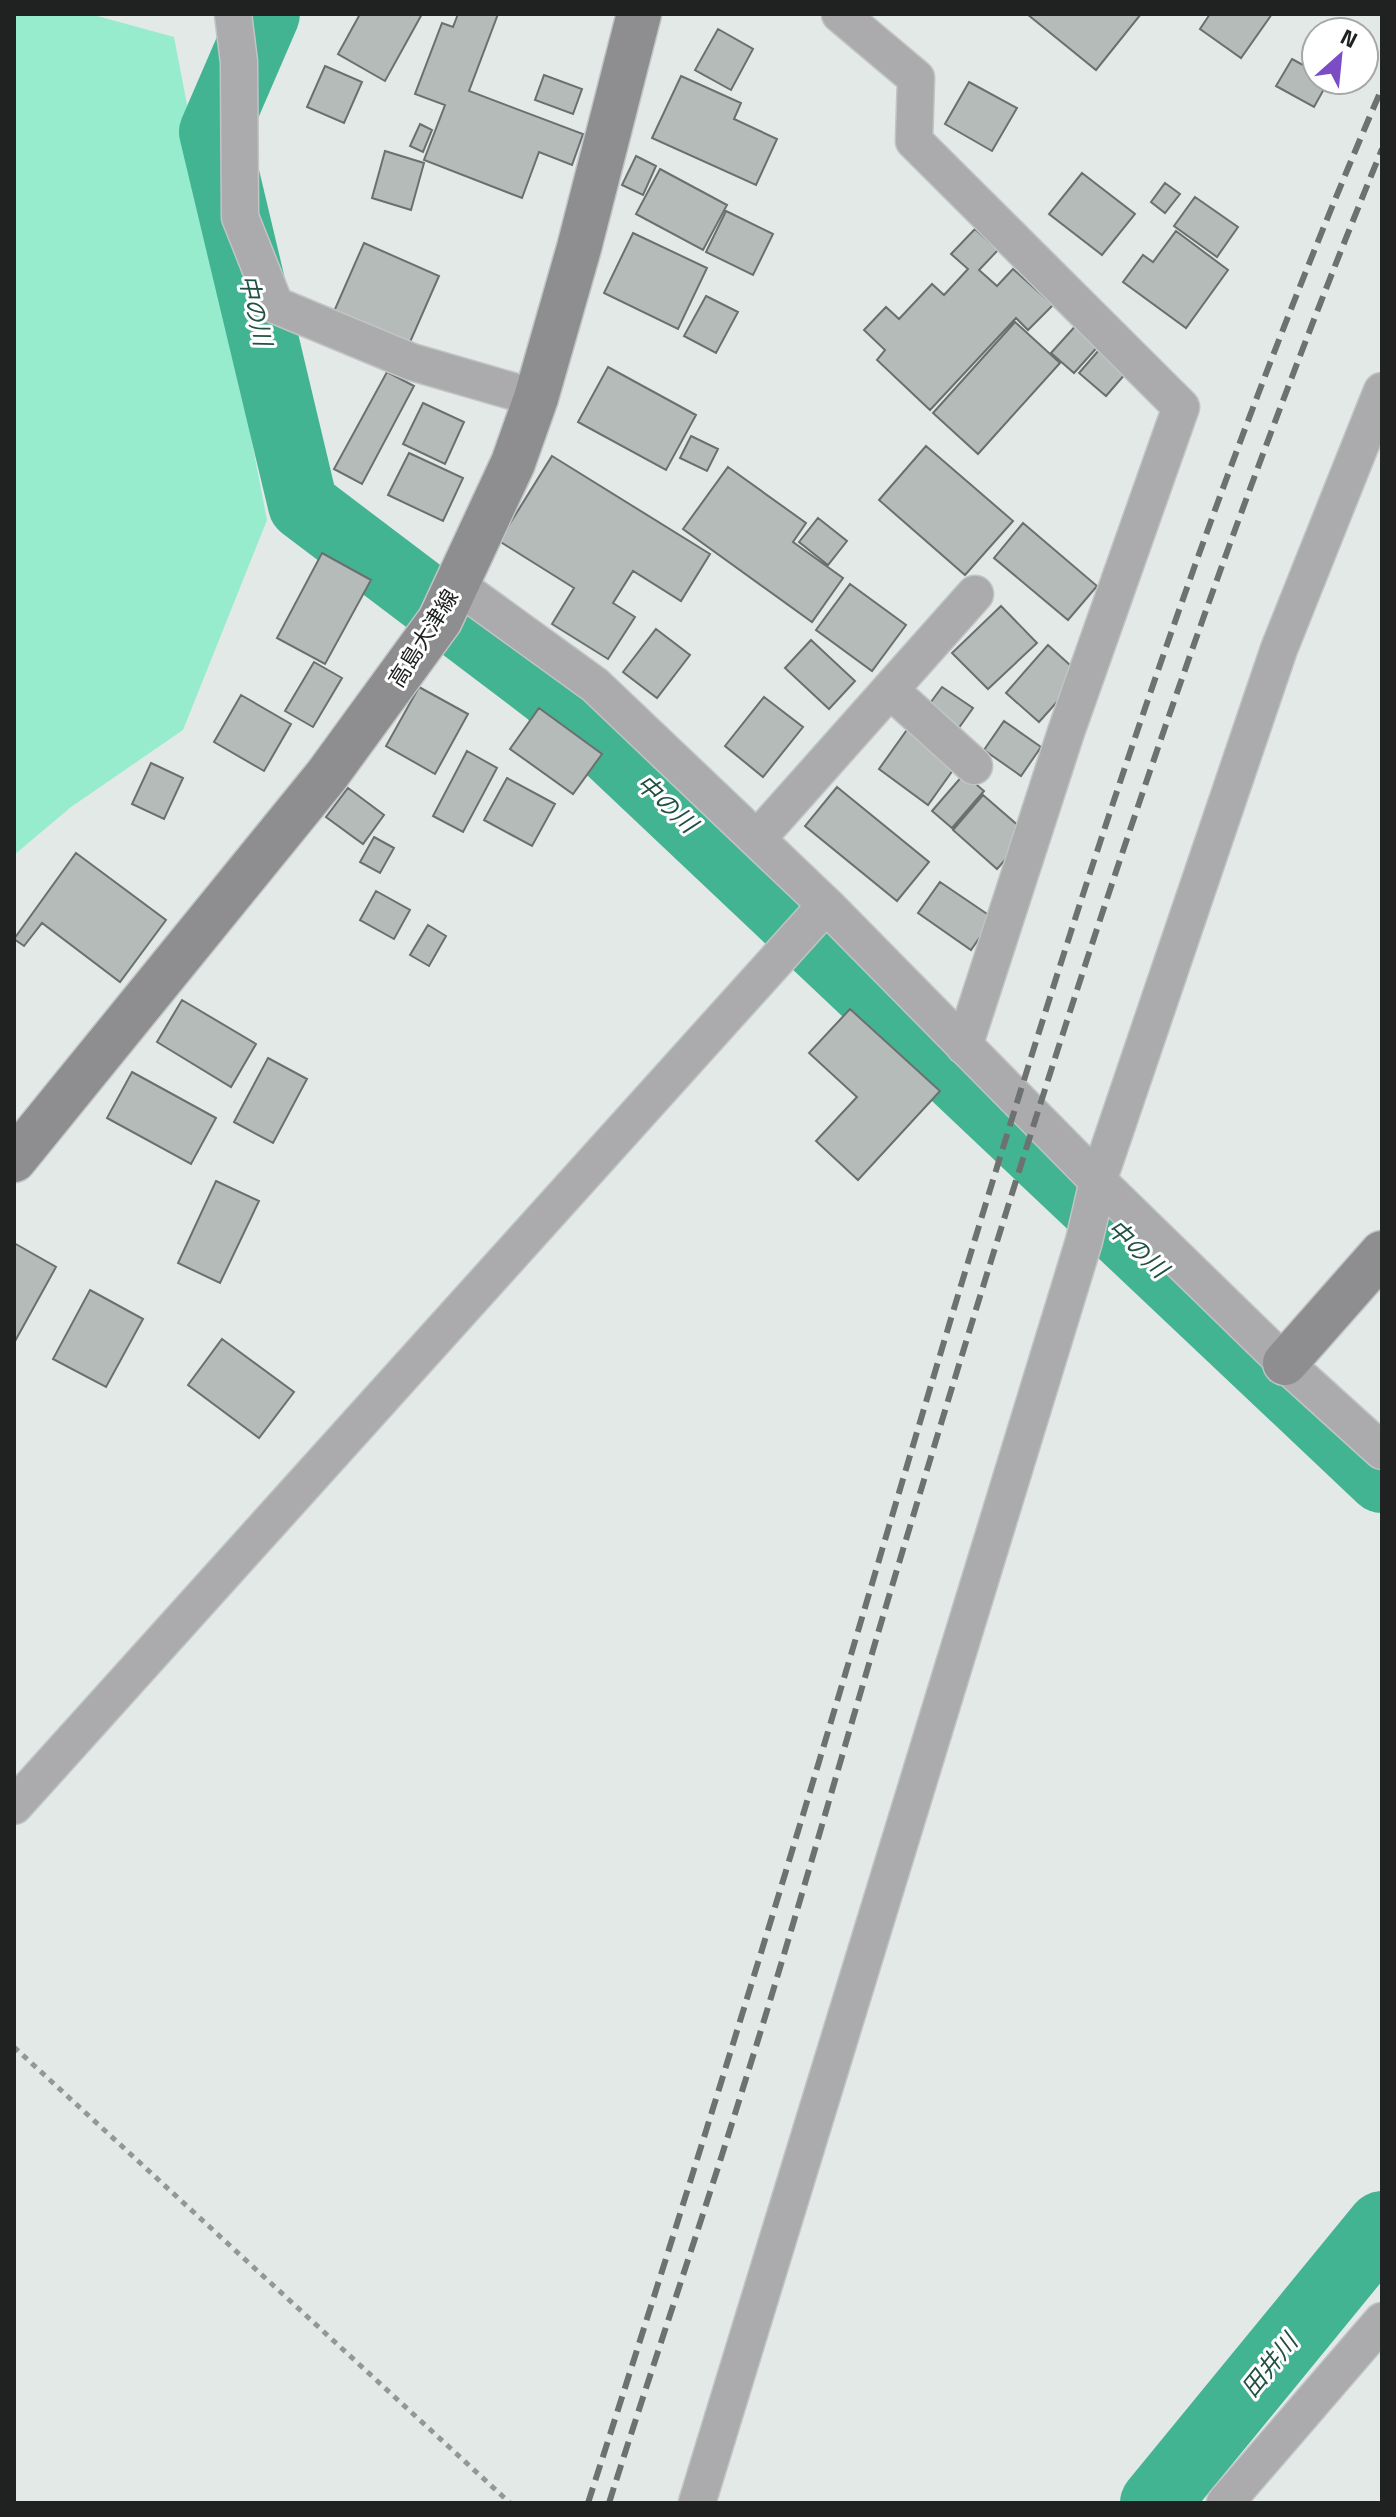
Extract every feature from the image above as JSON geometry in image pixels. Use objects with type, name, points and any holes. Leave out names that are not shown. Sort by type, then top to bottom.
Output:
[{"type":"main road","name":"高島大津線","points":[[14,1160],[327,775],[450,600],[513,463],[536,398],[579,248],[639,14]]},
{"type":"main road","points":[[1285,1363],[1382,1253]]},
{"type":"street","points":[[233,14],[239,62],[240,217],[275,305],[412,362],[536,398]]},
{"type":"street","points":[[840,14],[916,78],[914,141],[1181,407],[1066,732],[964,1046]]},
{"type":"street","points":[[697,2503],[1080,1256],[1098,1181],[1279,649],[1382,391]]},
{"type":"street","points":[[757,839],[975,594]]},
{"type":"street","points":[[450,600],[595,685],[826,905],[1098,1181],[1285,1363],[1382,1451]]},
{"type":"street","points":[[890,690],[974,766]]},
{"type":"street","points":[[14,1806],[826,905]]},
{"type":"street","points":[[1225,2503],[1382,2321]]},
{"type":"path","points":[[14,2047],[510,2503]]},
{"type":"green space","points":[[14,14],[90,14],[174,37],[267,520],[183,730],[71,807],[14,855]]},
{"type":"building","points":[[360,14],[422,14],[385,81],[338,54]]},
{"type":"building","points":[[458,14],[498,14],[469,91],[583,134],[572,165],[539,152],[522,198],[424,160],[445,105],[415,94],[442,23],[453,27]]},
{"type":"building","points":[[1027,14],[1141,14],[1096,70]]},
{"type":"building","points":[[1210,14],[1272,14],[1241,58],[1200,29]]},
{"type":"building","points":[[718,29],[753,49],[731,90],[695,70]]},
{"type":"building","points":[[1292,59],[1300,63],[1300,96],[1320,96],[1314,107],[1276,86]]},
{"type":"building","points":[[325,66],[362,82],[344,123],[307,107]]},
{"type":"building","points":[[544,75],[582,89],[573,114],[535,100]]},
{"type":"building","points":[[681,76],[741,103],[734,119],[777,139],[756,185],[652,138]]},
{"type":"building","points":[[969,82],[1017,108],[992,151],[945,124]]},
{"type":"building","points":[[420,124],[432,130],[423,152],[410,146]]},
{"type":"building","points":[[385,151],[424,163],[411,210],[372,198]]},
{"type":"building","points":[[636,156],[656,166],[643,195],[622,185]]},
{"type":"building","points":[[660,169],[727,205],[703,250],[636,214]]},
{"type":"building","points":[[1082,173],[1135,214],[1102,255],[1049,214]]},
{"type":"building","points":[[1165,183],[1180,194],[1165,213],[1151,202]]},
{"type":"building","points":[[1195,197],[1238,227],[1217,257],[1174,226]]},
{"type":"building","points":[[726,211],[773,234],[753,275],[706,252]]},
{"type":"building","points":[[975,229],[998,250],[979,270],[997,286],[1013,269],[1053,305],[1028,330],[1016,318],[930,410],[877,360],[885,350],[864,330],[886,307],[899,319],[932,284],[944,295],[968,269],[951,254]]},
{"type":"building","points":[[1176,231],[1228,270],[1186,328],[1123,282],[1143,255],[1153,262]]},
{"type":"building","points":[[633,233],[707,268],[678,329],[604,293]]},
{"type":"building","points":[[364,243],[439,276],[407,349],[332,316]]},
{"type":"building","points":[[706,296],[738,312],[716,353],[684,336]]},
{"type":"building","points":[[1015,322],[1060,363],[978,454],[933,413]]},
{"type":"building","points":[[1079,322],[1101,343],[1074,373],[1051,353]]},
{"type":"building","points":[[1099,350],[1126,373],[1106,396],[1079,373]]},
{"type":"building","points":[[608,367],[696,415],[666,470],[578,422]]},
{"type":"building","points":[[387,372],[414,386],[362,484],[334,469]]},
{"type":"building","points":[[423,403],[464,422],[445,464],[403,444]]},
{"type":"building","points":[[691,436],[718,449],[707,471],[680,458]]},
{"type":"building","points":[[926,446],[1013,521],[965,575],[879,500]]},
{"type":"building","points":[[409,453],[463,478],[443,521],[388,495]]},
{"type":"building","points":[[552,456],[710,554],[681,601],[633,571],[613,603],[635,617],[608,659],[552,624],[574,588],[499,541]]},
{"type":"building","points":[[728,467],[806,523],[793,542],[843,578],[812,622],[683,529]]},
{"type":"building","points":[[818,518],[847,541],[828,565],[799,542]]},
{"type":"building","points":[[1023,523],[1097,586],[1068,620],[994,558]]},
{"type":"building","points":[[322,553],[371,580],[325,664],[277,638]]},
{"type":"building","points":[[850,584],[906,625],[872,671],[816,630]]},
{"type":"building","points":[[1001,606],[1037,643],[988,689],[952,653]]},
{"type":"building","points":[[656,629],[690,655],[657,698],[623,672]]},
{"type":"building","points":[[811,640],[855,681],[829,709],[785,668]]},
{"type":"building","points":[[1048,645],[1081,675],[1039,722],[1006,693]]},
{"type":"building","points":[[314,662],[342,678],[313,727],[285,711]]},
{"type":"building","points":[[419,687],[468,714],[435,774],[386,746]]},
{"type":"building","points":[[942,687],[973,708],[958,729],[928,706]]},
{"type":"building","points":[[241,695],[291,724],[264,771],[214,742]]},
{"type":"building","points":[[764,697],[803,727],[763,777],[725,746]]},
{"type":"building","points":[[539,708],[602,754],[573,794],[510,749]]},
{"type":"building","points":[[1004,721],[1041,747],[1021,776],[984,750]]},
{"type":"building","points":[[909,727],[958,763],[928,805],[879,769]]},
{"type":"building","points":[[467,751],[497,768],[463,832],[433,816]]},
{"type":"building","points":[[151,763],[183,778],[164,819],[132,804]]},
{"type":"building","points":[[964,774],[984,791],[952,828],[932,811]]},
{"type":"building","points":[[507,778],[555,804],[532,846],[484,820]]},
{"type":"building","points":[[837,787],[929,862],[897,901],[805,826]]},
{"type":"building","points":[[348,788],[384,815],[363,844],[326,817]]},
{"type":"building","points":[[983,795],[1028,834],[997,869],[953,830]]},
{"type":"building","points":[[374,837],[394,848],[380,873],[360,862]]},
{"type":"building","points":[[76,853],[166,920],[120,982],[42,923],[24,946],[14,939]]},
{"type":"building","points":[[940,882],[993,918],[971,950],[918,913]]},
{"type":"building","points":[[376,891],[410,910],[394,939],[360,920]]},
{"type":"building","points":[[428,925],[446,936],[429,966],[410,955]]},
{"type":"building","points":[[182,1000],[256,1044],[231,1087],[157,1042]]},
{"type":"building","points":[[850,1009],[940,1091],[858,1180],[816,1141],[857,1097],[809,1053]]},
{"type":"building","points":[[268,1058],[307,1079],[273,1143],[234,1122]]},
{"type":"building","points":[[132,1072],[216,1118],[191,1164],[107,1118]]},
{"type":"building","points":[[216,1181],[259,1201],[220,1283],[178,1263]]},
{"type":"building","points":[[14,1243],[56,1267],[14,1343]]},
{"type":"building","points":[[90,1290],[143,1319],[106,1387],[53,1359]]},
{"type":"building","points":[[222,1339],[294,1392],[259,1438],[188,1385]]},
{"type":"waterway","name":"中の川","points":[[265,14],[214,132],[303,505],[550,692],[1382,1478]]},
{"type":"waterway","name":"田井川","points":[[1155,2503],[1382,2226]]},
{"type":"railway","points":[[588,2503],[775,1908],[993,1180],[1110,812],[1238,447],[1308,266],[1382,88]]},
{"type":"railway","points":[[609,2503],[763,2023],[953,1384],[1123,850],[1247,497],[1382,149]]}]
